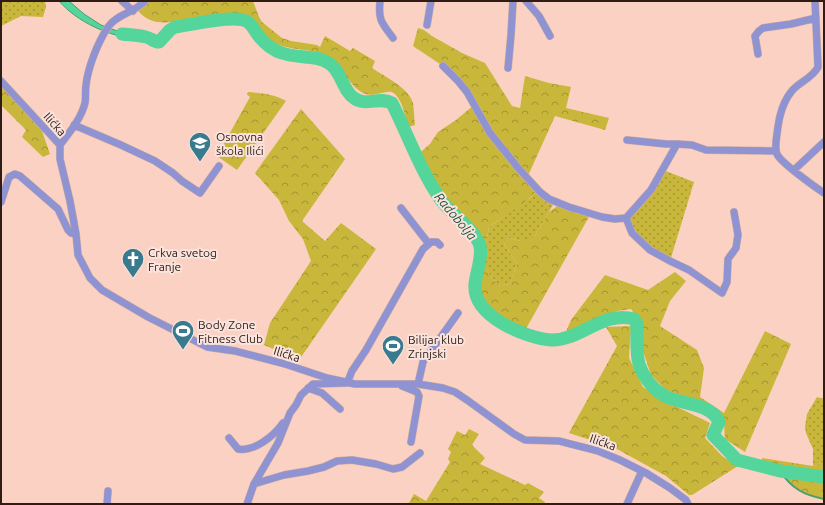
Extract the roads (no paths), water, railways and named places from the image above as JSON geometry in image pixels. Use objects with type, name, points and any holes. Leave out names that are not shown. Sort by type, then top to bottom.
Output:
[{"type":"street","points":[[122,1],[132,11]]},
{"type":"street","points":[[60,145],[74,125],[86,102],[84,93],[86,83],[103,34],[112,21],[139,7],[145,1]]},
{"type":"street","points":[[380,1],[380,20],[393,38]]},
{"type":"street","points":[[427,25],[431,1]]},
{"type":"street","points":[[508,68],[513,1]]},
{"type":"street","points":[[526,1],[539,16],[550,36]]},
{"type":"street","points":[[815,1],[818,68],[814,74],[792,90],[787,98],[778,122],[776,151],[777,156],[824,193]]},
{"type":"street","points":[[758,54],[755,36],[759,30],[771,26],[790,24],[816,18]]},
{"type":"street","points":[[442,66],[467,92],[490,133],[518,169],[540,192],[549,199],[569,207],[602,217],[615,219],[626,218],[653,187],[678,144]]},
{"type":"street","name":"Ilićka","points":[[1,81],[60,145],[60,159],[70,201],[78,255],[90,278],[102,290],[148,317],[207,347],[235,351],[285,364],[347,383],[368,385],[418,384],[443,388],[455,392],[514,434],[525,440],[575,444],[598,451],[642,471],[670,488],[686,500],[688,504]]},
{"type":"street","points":[[74,125],[122,145],[155,161],[200,193],[219,166]]},
{"type":"street","points":[[627,140],[692,145],[706,150],[776,151]]},
{"type":"street","points":[[794,170],[824,142]]},
{"type":"street","points":[[1,202],[9,177],[15,174],[20,176],[58,209],[68,230],[71,233],[76,234]]},
{"type":"street","points":[[400,208],[429,244]]},
{"type":"street","points":[[626,218],[632,233],[650,250],[670,262],[689,270],[722,293],[727,282],[728,259],[736,248],[738,235],[734,212]]},
{"type":"street","points":[[229,438],[238,449],[246,451],[257,447],[279,428],[296,405],[301,395],[313,384],[347,383],[352,371],[366,350],[423,249],[431,242],[437,242],[440,245]]},
{"type":"street","points":[[418,384],[423,362],[458,313]]},
{"type":"street","points":[[400,384],[417,392],[419,396],[411,442]]},
{"type":"street","points":[[308,388],[322,393],[340,409]]},
{"type":"street","points":[[247,504],[254,484],[278,443],[290,413]]},
{"type":"street","points":[[254,484],[284,475],[324,467],[337,461],[358,461],[376,464],[392,469],[402,468],[420,453]]},
{"type":"street","points":[[627,504],[642,471]]},
{"type":"street","points":[[107,504],[108,491]]},
{"type":"waterway","name":"Radobolja","points":[[122,34],[143,36],[159,42],[170,30],[175,27],[225,19],[244,20],[250,24],[263,41],[278,52],[288,55],[319,59],[330,64],[337,71],[350,95],[359,101],[387,101],[392,103],[420,165],[434,189],[445,205],[471,231],[479,243],[481,252],[475,284],[476,296],[482,306],[491,315],[515,330],[528,335],[551,340],[572,336],[612,319],[622,317],[634,319],[637,324],[638,360],[648,381],[663,395],[702,407],[715,416],[719,422],[713,435],[737,460],[780,471],[824,477]]},
{"type":"waterway","name":"Radobolja","points":[[780,471],[794,487],[804,493],[824,499]]},
{"type":"place","name":"Osnovna škola Ilići","points":[[200,162]]},
{"type":"place","name":"Crkva svetog Franje","points":[[133,278]]},
{"type":"place","name":"Body Zone Fitness Club","points":[[183,350]]},
{"type":"place","name":"Bilijar klub Zrinjski","points":[[393,366]]}]
